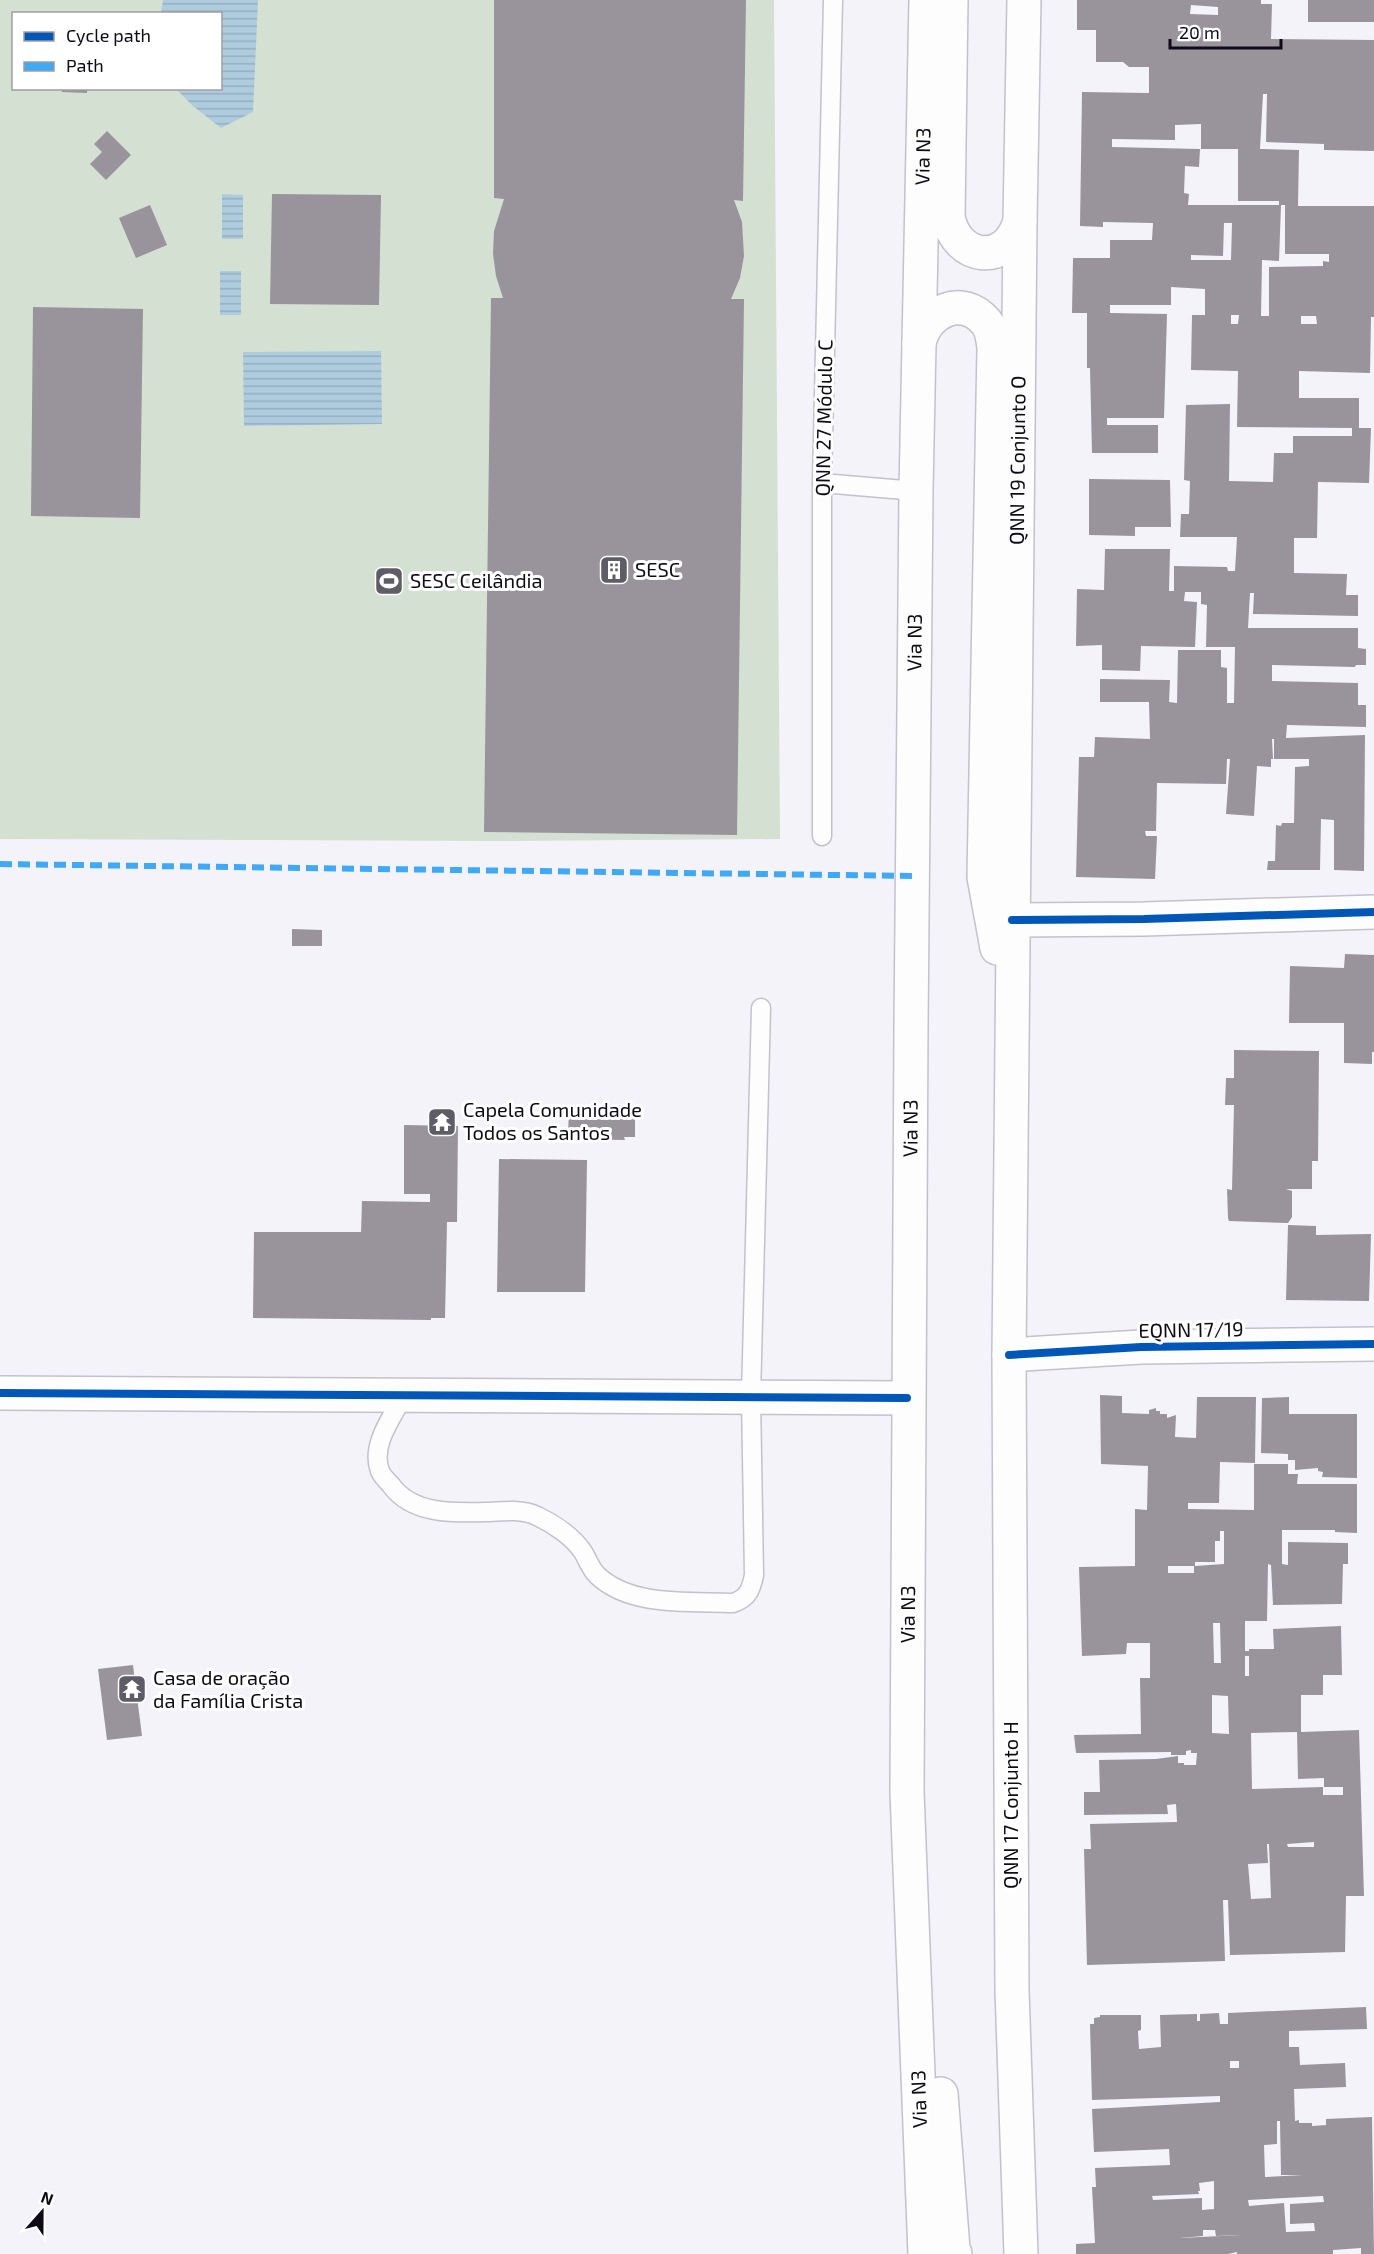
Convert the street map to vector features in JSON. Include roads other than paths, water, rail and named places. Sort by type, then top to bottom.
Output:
[{"type":"main road","name":"Via N3","points":[[926,0],[916,490],[907,1792],[926,2254]]},
{"type":"main road","points":[[951,0],[948,217],[951,229],[957,240],[967,248],[979,253],[991,252],[1001,249],[1010,242],[1017,233],[1020,222]]},
{"type":"main road","name":"QNN 19 Conjunto O","points":[[1012,920],[1024,0]]},
{"type":"main road","points":[[919,343],[922,331],[929,321],[938,312],[951,309],[963,309],[976,314],[987,322],[993,335],[984,877],[1011,1030]]},
{"type":"main road","points":[[1009,1355],[1012,920],[1144,919],[1374,912]]},
{"type":"main road","name":"EQNN 17/19","points":[[1009,1355],[1141,1347],[1374,1344]]},
{"type":"main road","name":"QNN 17 Conjunto H","points":[[1009,1355],[1012,1990],[1019,2249]]},
{"type":"main road","points":[[0,1393],[908,1398]]},
{"type":"main road","points":[[907,1792],[931,1977],[955,2254]]},
{"type":"lane","name":"QNN 27 Módulo C","points":[[822,836],[822,483],[833,0]]},
{"type":"lane","points":[[822,483],[916,490]]},
{"type":"lane","points":[[404,1395],[385,1430],[378,1450],[380,1471],[394,1490],[411,1502],[436,1512],[514,1510],[535,1515],[568,1536],[582,1550],[596,1574],[612,1587],[639,1598],[733,1603],[743,1600],[751,1591],[754,1575],[751,1397],[761,1008]]},
{"type":"water","points":[[163,0],[258,0],[253,112],[221,128],[177,90],[222,90],[222,12],[161,12]]},
{"type":"water","points":[[222,194],[243,195],[243,239],[222,239]]},
{"type":"water","points":[[220,271],[241,271],[241,315],[220,315]]},
{"type":"water","points":[[381,351],[382,424],[244,426],[243,352]]},
{"type":"place","name":"SESC","points":[[614,570]]},
{"type":"place","name":"SESC Ceilândia","points":[[389,581]]},
{"type":"place","name":"Capela Comunidade Todos os Santos","points":[[442,1122]]},
{"type":"place","name":"Casa de oração da Família Crista","points":[[132,1689]]}]
